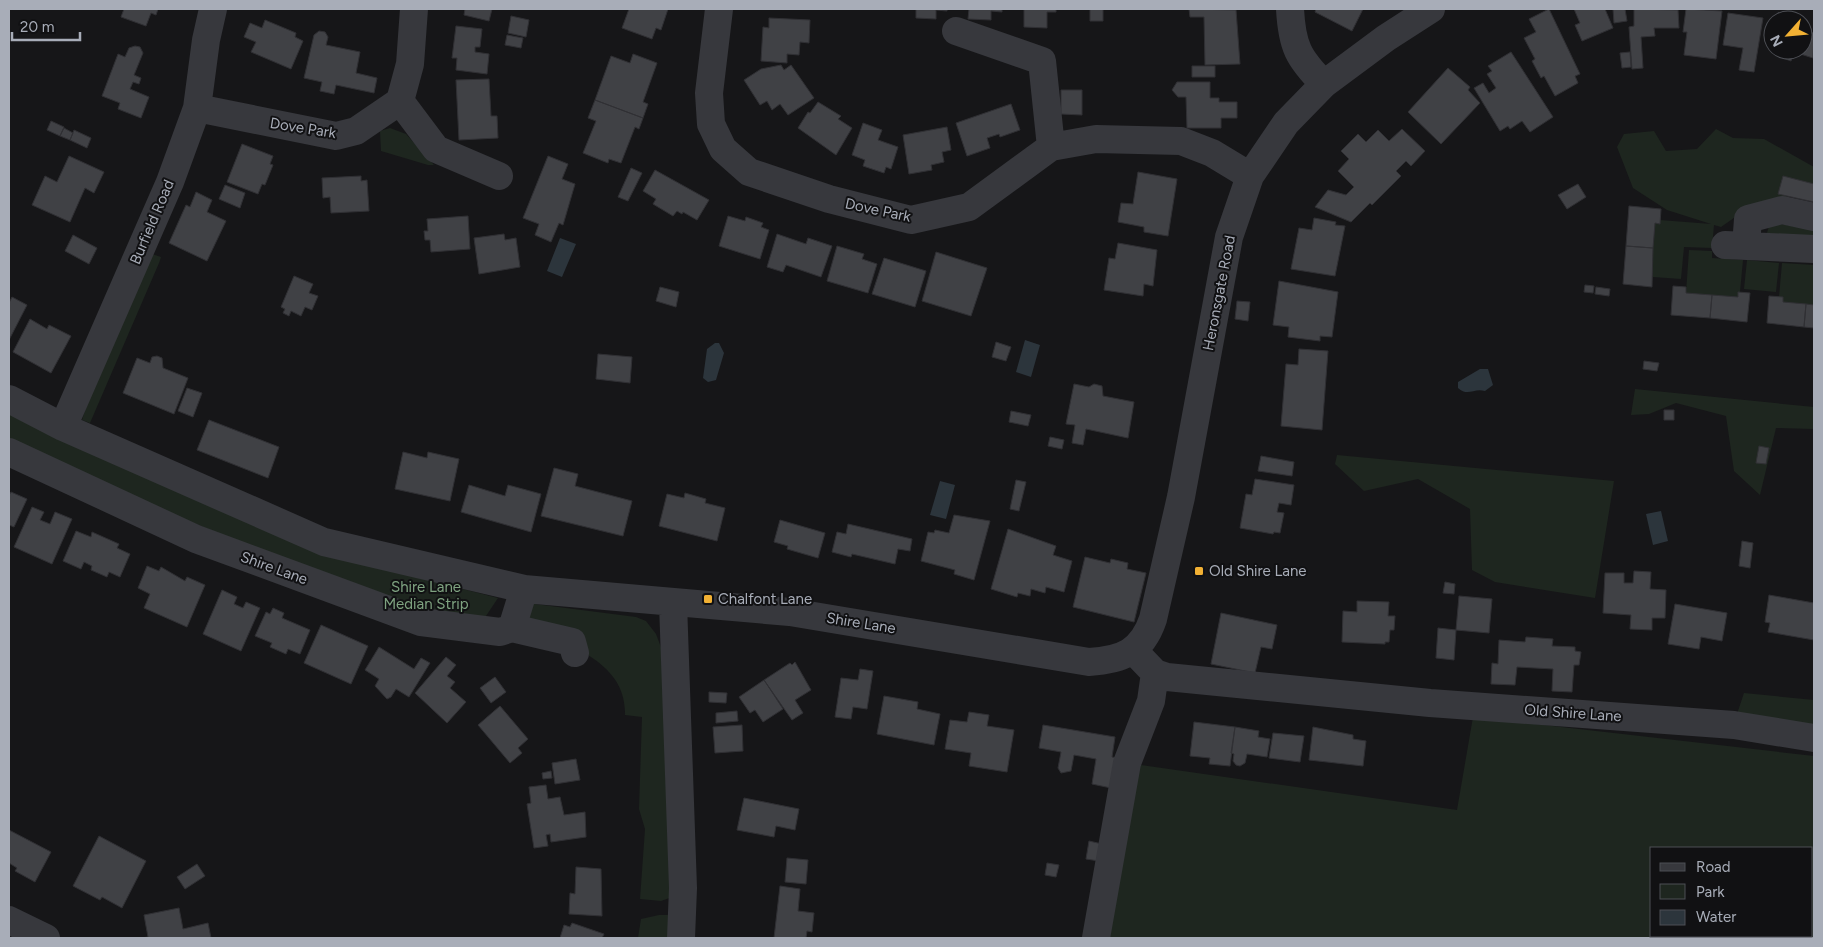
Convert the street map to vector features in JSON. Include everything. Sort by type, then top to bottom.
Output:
[{"type":"street","name":"Burfield Road","points":[[63,427],[170,182],[198,108],[206,40],[213,9]]},
{"type":"street","points":[[414,9],[410,64],[400,101],[436,149],[499,176]]},
{"type":"street","name":"Dove Park","points":[[719,9],[709,93],[711,124],[723,149],[749,172],[829,199],[911,220],[970,207],[1052,147],[1096,139],[1181,141],[1212,152],[1250,176]]},
{"type":"street","points":[[1290,9],[1292,36],[1301,58],[1324,84]]},
{"type":"street","name":"Heronsgate Road","points":[[1133,650],[1148,634],[1153,619],[1181,497],[1229,237],[1250,176],[1286,123],[1324,84],[1386,38],[1431,9]]},
{"type":"street","points":[[956,31],[1042,61],[1052,147]]},
{"type":"street","name":"Dove Park","points":[[198,108],[336,136],[356,131],[400,101]]},
{"type":"street","points":[[1814,217],[1782,210],[1748,219],[1736,246],[1814,249]]},
{"type":"street","name":"Shire Lane","points":[[9,399],[63,427],[324,542],[524,589],[790,612],[1090,662],[1113,660],[1133,650]]},
{"type":"street","name":"Shire Lane","points":[[9,452],[196,539],[421,622],[500,632],[512,628],[572,642],[575,653]]},
{"type":"street","points":[[512,628],[524,589]]},
{"type":"street","points":[[673,603],[683,888],[680,938]]},
{"type":"street","points":[[1096,938],[1127,763],[1151,701],[1155,673],[1133,650]]},
{"type":"street","name":"Old Shire Lane","points":[[1155,673],[1167,677],[1430,703],[1734,725],[1814,738]]},
{"type":"street","points":[[9,920],[46,938]]},
{"type":"green space","points":[[390,128],[406,134],[434,165],[428,165],[381,151],[380,131]]},
{"type":"green space","points":[[1716,129],[1733,138],[1764,139],[1814,167],[1814,183],[1776,202],[1741,213],[1721,227],[1714,225],[1712,248],[1684,247],[1681,279],[1653,277],[1653,273],[1651,273],[1655,223],[1660,224],[1660,220],[1711,224],[1667,210],[1633,188],[1617,147],[1624,134],[1654,131],[1666,151],[1697,149]]},
{"type":"green space","points":[[1770,222],[1814,230],[1814,238],[1767,233]]},
{"type":"green space","points":[[1689,250],[1712,251],[1712,258],[1743,260],[1738,297],[1686,293]]},
{"type":"green space","points":[[149,253],[161,257],[159,263],[90,423],[82,420],[95,380]]},
{"type":"green space","points":[[1747,260],[1779,263],[1776,292],[1744,289]]},
{"type":"green space","points":[[1782,263],[1814,265],[1814,305],[1783,302],[1783,297],[1779,297]]},
{"type":"green space","points":[[1635,389],[1814,407],[1814,429],[1776,428],[1760,495],[1734,471],[1726,416],[1676,403],[1649,414],[1631,415]]},
{"type":"green space","name":"Shire Lane Median Strip","points":[[9,410],[322,553],[498,598],[482,622],[421,611],[297,567],[9,444]]},
{"type":"green space","points":[[1337,455],[1614,481],[1595,598],[1495,582],[1472,570],[1470,509],[1418,479],[1364,491],[1335,464]]},
{"type":"green space","points":[[527,603],[636,617],[646,621],[656,634],[662,650],[672,897],[661,901],[640,899],[645,829],[639,809],[642,717],[625,715],[623,696],[616,680],[590,656],[523,624]]},
{"type":"green space","points":[[1744,693],[1814,700],[1814,729],[1736,717]]},
{"type":"green space","points":[[1473,717],[1814,756],[1814,938],[1100,938],[1134,764],[1457,810]]},
{"type":"green space","points":[[659,915],[670,915],[672,938],[638,938],[641,919]]},
{"type":"water","points":[[560,238],[576,244],[562,277],[547,271]]},
{"type":"water","points":[[1025,340],[1040,345],[1031,377],[1016,372]]},
{"type":"water","points":[[715,343],[719,343],[724,353],[716,380],[708,382],[703,378],[707,349]]},
{"type":"water","points":[[1480,369],[1488,369],[1493,385],[1485,391],[1465,392],[1458,388],[1458,382]]},
{"type":"water","points":[[940,481],[955,485],[946,519],[930,515]]},
{"type":"water","points":[[1661,511],[1668,541],[1653,545],[1646,514]]},
{"type":"building","points":[[124,9],[158,9],[156,15],[151,13],[146,26],[121,17]]},
{"type":"building","points":[[465,9],[492,9],[489,21],[464,15]]},
{"type":"building","points":[[629,9],[668,9],[661,30],[656,28],[652,39],[622,28]]},
{"type":"building","points":[[916,9],[947,9],[947,11],[936,10],[936,19],[916,18]]},
{"type":"building","points":[[969,9],[1002,9],[1002,12],[991,11],[991,20],[968,19]]},
{"type":"building","points":[[1024,9],[1056,9],[1056,12],[1047,12],[1047,28],[1024,27]]},
{"type":"building","points":[[1090,9],[1103,9],[1103,21],[1090,21]]},
{"type":"building","points":[[1189,9],[1236,10],[1240,64],[1205,65],[1204,17],[1190,17]]},
{"type":"building","points":[[1316,9],[1363,9],[1352,31],[1315,12]]},
{"type":"building","points":[[1549,9],[1580,74],[1575,76],[1578,83],[1555,96],[1544,76],[1541,78],[1532,61],[1535,59],[1524,38],[1536,32],[1529,19]]},
{"type":"building","points":[[1574,9],[1605,9],[1613,28],[1582,41],[1575,25],[1580,23]]},
{"type":"building","points":[[1613,9],[1625,9],[1627,21],[1614,23]]},
{"type":"building","points":[[1634,9],[1678,10],[1679,28],[1654,28],[1655,36],[1641,37],[1643,68],[1632,69],[1629,27],[1634,26]]},
{"type":"building","points":[[1686,9],[1722,11],[1716,59],[1684,55],[1687,32],[1683,32]]},
{"type":"building","points":[[1728,13],[1763,18],[1754,72],[1739,70],[1743,48],[1723,45]]},
{"type":"building","points":[[511,16],[529,20],[526,37],[508,33]]},
{"type":"building","points":[[769,18],[810,20],[809,43],[800,42],[799,55],[787,54],[787,63],[761,61],[763,27],[769,28]]},
{"type":"building","points":[[265,20],[296,33],[295,37],[303,41],[291,69],[251,52],[256,42],[244,37],[250,23],[262,28]]},
{"type":"building","points":[[456,26],[482,29],[480,47],[475,47],[475,52],[489,54],[487,74],[456,70],[457,58],[452,58]]},
{"type":"building","points":[[319,31],[325,32],[328,37],[326,45],[360,52],[356,73],[377,78],[374,93],[336,85],[334,94],[320,91],[322,82],[304,78],[314,35]]},
{"type":"building","points":[[507,35],[523,38],[521,48],[505,45]]},
{"type":"building","points":[[140,47],[143,53],[134,75],[141,78],[139,84],[133,82],[130,89],[149,97],[141,118],[118,109],[120,103],[102,96],[118,54],[125,57],[129,48]]},
{"type":"building","points":[[1511,52],[1553,117],[1530,132],[1522,121],[1510,129],[1508,126],[1500,131],[1474,88],[1483,83],[1489,93],[1496,88],[1487,74],[1492,71],[1488,66]]},
{"type":"building","points":[[1630,52],[1631,67],[1622,68],[1620,53]]},
{"type":"building","points":[[633,54],[657,63],[643,102],[648,104],[643,118],[595,100],[611,56],[630,63]]},
{"type":"building","points":[[781,65],[784,70],[791,65],[814,98],[788,115],[780,104],[772,110],[767,101],[760,105],[744,80],[761,69]]},
{"type":"building","points":[[1192,66],[1215,66],[1215,77],[1192,77]]},
{"type":"building","points":[[1448,68],[1470,87],[1468,90],[1480,103],[1441,144],[1408,112]]},
{"type":"building","points":[[489,79],[491,116],[497,116],[498,138],[459,140],[456,80]]},
{"type":"building","points":[[1177,82],[1210,82],[1210,98],[1219,98],[1219,102],[1237,102],[1237,118],[1221,118],[1221,128],[1187,128],[1186,97],[1178,97],[1172,90]]},
{"type":"building","points":[[1061,90],[1082,90],[1082,115],[1061,114]]},
{"type":"building","points":[[595,100],[643,118],[639,129],[635,127],[621,163],[609,159],[608,163],[583,153],[596,121],[588,118]]},
{"type":"building","points":[[818,102],[841,116],[838,119],[852,128],[836,155],[798,128],[808,112],[810,113]]},
{"type":"building","points":[[1011,104],[1020,130],[1000,137],[999,134],[987,138],[990,148],[967,156],[956,123]]},
{"type":"building","points":[[51,121],[64,127],[60,136],[47,130]]},
{"type":"building","points":[[863,123],[882,130],[878,140],[898,147],[891,169],[886,167],[884,173],[863,166],[865,160],[852,155]]},
{"type":"building","points":[[947,127],[951,150],[942,152],[944,162],[931,165],[932,170],[909,174],[903,135]]},
{"type":"building","points":[[64,128],[73,133],[70,140],[60,136]]},
{"type":"building","points":[[1402,129],[1425,151],[1411,166],[1406,161],[1396,171],[1401,176],[1372,205],[1370,203],[1351,222],[1315,207],[1328,190],[1346,195],[1354,187],[1338,171],[1349,159],[1341,151],[1358,134],[1366,142],[1378,130],[1389,141]]},
{"type":"building","points":[[74,130],[91,138],[87,148],[70,140]]},
{"type":"building","points":[[242,144],[273,156],[270,164],[273,165],[265,185],[262,184],[258,194],[227,182]]},
{"type":"building","points":[[69,156],[104,172],[94,193],[85,188],[70,222],[32,205],[45,176],[57,182]]},
{"type":"building","points":[[548,156],[568,164],[562,179],[575,184],[563,225],[559,223],[551,242],[535,235],[539,224],[523,218]]},
{"type":"building","points":[[631,168],[642,173],[628,201],[618,197]]},
{"type":"building","points":[[655,170],[709,200],[697,220],[683,212],[682,214],[677,211],[673,216],[653,204],[656,199],[643,191]]},
{"type":"building","points":[[1138,172],[1177,179],[1168,236],[1144,232],[1144,227],[1118,222],[1121,203],[1133,204]]},
{"type":"building","points":[[361,176],[361,181],[367,180],[369,211],[331,213],[330,197],[323,198],[322,178]]},
{"type":"building","points":[[1783,176],[1814,184],[1814,202],[1778,194]]},
{"type":"building","points":[[1578,184],[1586,197],[1567,209],[1558,195]]},
{"type":"building","points":[[225,185],[245,193],[240,208],[219,199]]},
{"type":"building","points":[[196,192],[212,200],[207,212],[226,221],[207,261],[169,243],[186,205],[190,207]]},
{"type":"building","points":[[1629,206],[1661,209],[1660,224],[1655,223],[1653,248],[1626,246]]},
{"type":"building","points":[[468,216],[470,249],[431,252],[430,240],[425,240],[424,231],[428,231],[427,219]]},
{"type":"building","points":[[728,216],[745,221],[746,217],[763,223],[761,227],[769,230],[760,259],[719,246]]},
{"type":"building","points":[[1314,218],[1336,222],[1335,225],[1345,226],[1335,276],[1291,269],[1299,228],[1312,230]]},
{"type":"building","points":[[504,234],[505,240],[516,238],[520,267],[479,274],[474,238]]},
{"type":"building","points":[[777,234],[806,244],[808,238],[832,246],[821,277],[786,265],[783,272],[767,267]]},
{"type":"building","points":[[73,235],[97,248],[89,264],[65,251]]},
{"type":"building","points":[[1118,243],[1157,250],[1153,286],[1144,284],[1143,296],[1104,290],[1109,258],[1115,259]]},
{"type":"building","points":[[837,246],[864,254],[862,259],[877,264],[868,293],[827,281]]},
{"type":"building","points":[[1626,246],[1653,248],[1652,287],[1623,284]]},
{"type":"building","points":[[936,252],[987,268],[971,316],[922,301]]},
{"type":"building","points":[[884,258],[926,271],[915,307],[872,294]]},
{"type":"building","points":[[294,276],[313,284],[309,293],[318,296],[312,310],[305,307],[301,316],[291,311],[289,316],[283,313],[285,309],[281,307]]},
{"type":"building","points":[[1279,281],[1338,292],[1332,337],[1320,336],[1320,341],[1288,337],[1289,327],[1273,325]]},
{"type":"building","points":[[1585,285],[1594,286],[1593,293],[1584,292]]},
{"type":"building","points":[[1673,286],[1686,287],[1686,293],[1712,295],[1710,318],[1671,315]]},
{"type":"building","points":[[660,287],[679,292],[676,307],[656,301]]},
{"type":"building","points":[[1596,287],[1610,289],[1609,296],[1595,294]]},
{"type":"building","points":[[1738,292],[1750,293],[1747,322],[1710,318],[1712,295],[1738,297]]},
{"type":"building","points":[[1769,296],[1783,297],[1783,302],[1806,304],[1804,327],[1767,323]]},
{"type":"building","points":[[12,297],[27,305],[9,340],[9,303]]},
{"type":"building","points":[[1237,301],[1250,302],[1248,321],[1235,319]]},
{"type":"building","points":[[1806,304],[1814,305],[1814,328],[1804,327]]},
{"type":"building","points":[[30,319],[47,329],[49,325],[71,336],[51,373],[13,352]]},
{"type":"building","points":[[996,342],[1011,347],[1006,361],[992,357]]},
{"type":"building","points":[[1299,349],[1328,351],[1322,430],[1281,426],[1286,364],[1298,365]]},
{"type":"building","points":[[598,354],[632,357],[630,383],[596,379]]},
{"type":"building","points":[[152,357],[162,358],[163,368],[188,378],[174,414],[123,393],[137,358],[150,363]]},
{"type":"building","points":[[1644,361],[1659,363],[1657,371],[1643,369]]},
{"type":"building","points":[[1074,384],[1089,387],[1094,384],[1102,386],[1103,396],[1134,402],[1128,438],[1086,429],[1083,445],[1072,443],[1075,425],[1066,424]]},
{"type":"building","points":[[187,388],[202,393],[193,417],[178,411]]},
{"type":"building","points":[[1664,410],[1674,410],[1674,420],[1664,420]]},
{"type":"building","points":[[1011,411],[1031,415],[1028,426],[1009,422]]},
{"type":"building","points":[[209,420],[279,447],[268,478],[197,450]]},
{"type":"building","points":[[1050,437],[1064,440],[1062,449],[1048,446]]},
{"type":"building","points":[[1759,446],[1769,448],[1766,464],[1756,463]]},
{"type":"building","points":[[403,452],[427,458],[428,452],[459,459],[450,501],[395,489]]},
{"type":"building","points":[[1261,456],[1294,462],[1292,476],[1258,471]]},
{"type":"building","points":[[554,468],[578,474],[575,486],[632,501],[623,536],[541,516]]},
{"type":"building","points":[[1255,479],[1294,485],[1291,505],[1279,503],[1277,512],[1284,513],[1280,533],[1274,532],[1273,534],[1240,528],[1246,494],[1252,495]]},
{"type":"building","points":[[1016,480],[1026,482],[1019,511],[1010,509]]},
{"type":"building","points":[[469,485],[505,496],[508,485],[541,494],[531,532],[461,512]]},
{"type":"building","points":[[11,492],[27,499],[14,527],[9,525],[9,495]]},
{"type":"building","points":[[685,493],[706,499],[705,503],[725,508],[717,541],[659,526],[667,494],[684,498]]},
{"type":"building","points":[[32,507],[44,512],[40,520],[50,524],[55,512],[72,519],[52,564],[14,547]]},
{"type":"building","points":[[954,515],[990,521],[974,580],[954,574],[955,570],[921,561],[928,532],[934,533],[935,530],[949,533]]},
{"type":"building","points":[[780,520],[825,533],[818,558],[787,549],[788,546],[774,542]]},
{"type":"building","points":[[848,524],[912,539],[910,551],[898,549],[895,564],[852,554],[851,557],[832,552],[837,532],[846,534]]},
{"type":"building","points":[[1008,529],[1056,546],[1053,555],[1072,561],[1064,592],[1046,587],[1045,593],[1031,589],[1030,596],[1018,593],[1017,597],[991,589]]},
{"type":"building","points":[[76,531],[91,537],[92,532],[119,544],[117,548],[130,554],[120,577],[109,572],[107,577],[91,570],[92,566],[84,562],[81,569],[63,561]]},
{"type":"building","points":[[1742,541],[1753,543],[1750,568],[1739,566]]},
{"type":"building","points":[[1085,557],[1110,563],[1111,559],[1128,563],[1127,569],[1146,573],[1134,622],[1073,607]]},
{"type":"building","points":[[147,566],[159,571],[161,567],[185,581],[187,577],[205,585],[187,627],[144,608],[150,594],[138,588]]},
{"type":"building","points":[[1634,571],[1651,572],[1650,589],[1666,590],[1665,618],[1652,618],[1652,630],[1630,629],[1631,615],[1603,613],[1605,573],[1624,573],[1624,583],[1633,583]]},
{"type":"building","points":[[1445,582],[1455,584],[1454,594],[1443,593]]},
{"type":"building","points":[[222,590],[237,597],[234,604],[243,608],[246,602],[260,608],[241,651],[203,634]]},
{"type":"building","points":[[1769,595],[1814,603],[1814,640],[1768,632],[1770,623],[1765,622]]},
{"type":"building","points":[[1459,596],[1492,599],[1489,633],[1456,630]]},
{"type":"building","points":[[1357,601],[1389,602],[1388,616],[1395,616],[1394,630],[1390,630],[1389,642],[1385,642],[1385,644],[1342,642],[1343,611],[1357,612]]},
{"type":"building","points":[[1675,604],[1727,613],[1722,641],[1701,637],[1699,649],[1668,644]]},
{"type":"building","points":[[273,608],[284,613],[282,618],[310,630],[300,654],[288,649],[286,654],[270,647],[272,643],[255,636],[266,612],[270,614]]},
{"type":"building","points":[[1221,613],[1277,625],[1272,649],[1261,647],[1255,673],[1211,664]]},
{"type":"building","points":[[321,625],[368,646],[351,684],[304,663]]},
{"type":"building","points":[[1438,628],[1456,630],[1454,660],[1436,658]]},
{"type":"building","points":[[1526,637],[1553,639],[1552,646],[1575,647],[1575,651],[1581,652],[1579,665],[1574,665],[1572,692],[1552,691],[1553,669],[1517,667],[1515,685],[1491,684],[1492,663],[1498,664],[1499,640],[1525,642]]},
{"type":"building","points":[[379,647],[414,669],[421,658],[430,663],[409,697],[396,689],[391,697],[387,699],[375,686],[379,679],[365,670]]},
{"type":"building","points":[[446,657],[456,665],[447,676],[455,682],[450,688],[466,702],[447,723],[415,693]]},
{"type":"building","points":[[795,662],[811,690],[795,700],[803,713],[792,720],[764,680],[790,663],[792,665]]},
{"type":"building","points":[[860,669],[873,671],[867,709],[853,707],[851,719],[835,717],[841,678],[858,680]]},
{"type":"building","points":[[495,677],[506,692],[491,703],[480,688]]},
{"type":"building","points":[[764,680],[783,709],[763,722],[755,710],[750,713],[739,697]]},
{"type":"building","points":[[709,692],[727,693],[726,703],[709,702]]},
{"type":"building","points":[[884,696],[918,702],[917,709],[940,714],[934,745],[877,734]]},
{"type":"building","points":[[500,706],[528,739],[518,748],[522,753],[510,763],[478,725]]},
{"type":"building","points":[[737,711],[738,721],[716,723],[716,713]]},
{"type":"building","points":[[969,712],[989,715],[987,726],[1014,730],[1007,772],[969,766],[971,753],[945,749],[950,720],[967,722]]},
{"type":"building","points":[[1194,722],[1235,727],[1230,766],[1209,764],[1210,758],[1190,756]]},
{"type":"building","points":[[742,725],[743,751],[715,753],[713,727]]},
{"type":"building","points":[[1043,725],[1115,737],[1112,757],[1117,758],[1111,788],[1092,784],[1096,759],[1074,755],[1071,771],[1061,773],[1058,768],[1061,752],[1039,748]]},
{"type":"building","points":[[1235,727],[1259,731],[1258,737],[1270,739],[1267,757],[1247,754],[1245,763],[1240,766],[1236,765],[1233,761],[1234,754],[1231,753]]},
{"type":"building","points":[[1313,727],[1353,735],[1353,739],[1366,741],[1363,766],[1309,760]]},
{"type":"building","points":[[1273,733],[1304,736],[1300,762],[1269,758]]},
{"type":"building","points":[[576,759],[580,780],[555,784],[552,763]]},
{"type":"building","points":[[551,771],[552,778],[543,779],[542,773]]},
{"type":"building","points":[[546,785],[548,799],[560,797],[564,815],[585,812],[586,837],[551,842],[550,834],[546,835],[548,846],[534,848],[527,804],[531,803],[529,787]]},
{"type":"building","points":[[744,798],[799,809],[795,830],[776,826],[774,837],[737,830]]},
{"type":"building","points":[[9,830],[51,852],[35,882],[15,871],[17,868],[9,863]]},
{"type":"building","points":[[99,836],[146,861],[122,908],[102,897],[100,900],[73,886]]},
{"type":"building","points":[[1089,841],[1102,844],[1099,861],[1086,859]]},
{"type":"building","points":[[787,858],[808,860],[806,884],[785,882]]},
{"type":"building","points":[[1047,863],[1059,865],[1056,877],[1045,875]]},
{"type":"building","points":[[197,864],[205,876],[185,889],[177,877]]},
{"type":"building","points":[[576,867],[601,869],[602,916],[569,914],[570,893],[575,894]]},
{"type":"building","points":[[780,886],[800,889],[798,911],[814,913],[812,932],[807,931],[806,938],[774,938]]},
{"type":"building","points":[[179,908],[183,929],[208,923],[211,938],[141,938],[148,937],[144,915]]},
{"type":"building","points":[[572,923],[604,934],[602,938],[560,938],[564,925],[570,927]]},
{"type":"place","name":"Old Shire Lane","points":[[1199,571]]},
{"type":"place","name":"Chalfont Lane","points":[[708,599]]}]
